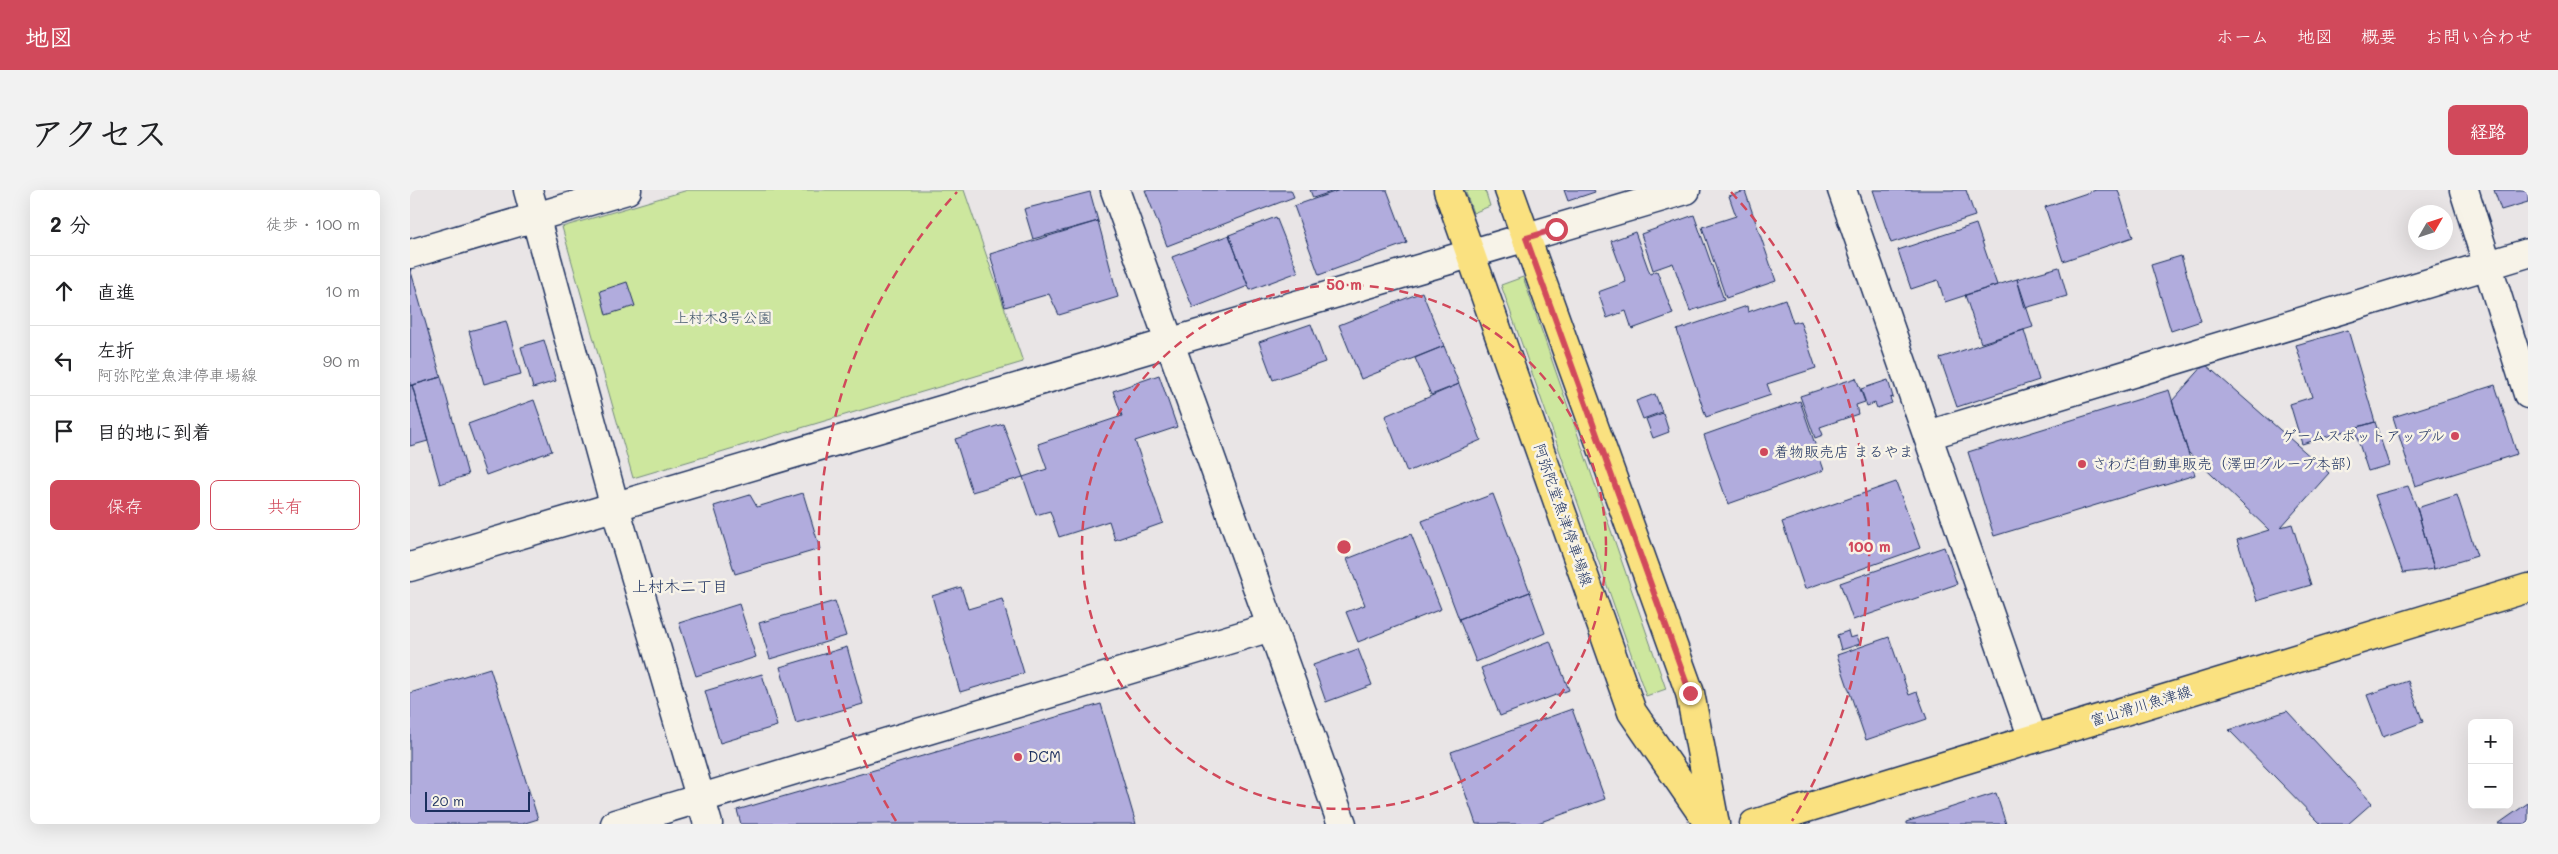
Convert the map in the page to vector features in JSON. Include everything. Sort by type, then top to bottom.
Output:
[{"type":"main road","name":"阿弥陀堂魚津停車場線","points":[[1448,190],[1632,712],[1709,824]]},
{"type":"main road","points":[[1509,190],[1690,693],[1715,824]]},
{"type":"main road","name":"富山滑川魚津線","points":[[1754,824],[2528,588]]},
{"type":"street","points":[[528,190],[615,507],[708,824]]},
{"type":"street","points":[[410,254],[628,190]]},
{"type":"street","points":[[1115,190],[1342,824]]},
{"type":"street","points":[[410,567],[1686,190]]},
{"type":"street","points":[[1842,190],[2034,739]]},
{"type":"street","points":[[2464,190],[2528,394]]},
{"type":"street","points":[[1928,435],[2528,253]]},
{"type":"street","points":[[615,824],[1271,627]]},
{"type":"green space","name":"上村木3号公園","points":[[688,190],[964,190],[1023,362],[633,478],[562,227]]},
{"type":"green space","points":[[1465,190],[1485,190],[1490,206],[1473,213]]},
{"type":"green space","points":[[1523,277],[1666,689],[1646,696],[1501,285]]},
{"type":"building","points":[[1145,190],[1291,190],[1294,197],[1167,246]]},
{"type":"building","points":[[1310,190],[1337,190],[1313,198]]},
{"type":"building","points":[[1340,190],[1387,190],[1407,243],[1319,275],[1294,206]]},
{"type":"building","points":[[1564,190],[1594,190],[1595,192],[1568,201]]},
{"type":"building","points":[[1873,190],[1966,190],[1975,216],[1891,243]]},
{"type":"building","points":[[2096,190],[2118,190],[2133,237],[2063,261],[2045,207]]},
{"type":"building","points":[[2494,190],[2528,190],[2528,202],[2501,210]]},
{"type":"building","points":[[1745,191],[1776,281],[1726,298],[1702,227],[1736,216],[1729,196]]},
{"type":"building","points":[[1090,192],[1098,221],[1033,239],[1024,209]]},
{"type":"building","points":[[1694,215],[1724,300],[1690,311],[1673,263],[1653,270],[1641,234]]},
{"type":"building","points":[[1276,217],[1298,272],[1250,290],[1229,235]]},
{"type":"building","points":[[1098,221],[1118,297],[1059,315],[1049,294],[1005,307],[990,254]]},
{"type":"building","points":[[1976,224],[1997,285],[1945,302],[1938,280],[1911,289],[1898,250]]},
{"type":"building","points":[[1635,232],[1650,274],[1657,271],[1673,314],[1632,329],[1626,311],[1607,318],[1598,292],[1626,282],[1611,241]]},
{"type":"building","points":[[1229,235],[1248,286],[1193,308],[1172,257]]},
{"type":"building","points":[[2181,256],[2201,321],[2171,331],[2151,265]]},
{"type":"building","points":[[2059,267],[2067,296],[2025,308],[2017,279]]},
{"type":"building","points":[[410,268],[441,377],[410,386]]},
{"type":"building","points":[[2017,279],[2033,327],[1981,343],[1965,295]]},
{"type":"building","points":[[627,282],[635,306],[606,315],[600,291]]},
{"type":"building","points":[[1422,292],[1444,346],[1361,379],[1339,325]]},
{"type":"building","points":[[1785,299],[1793,323],[1800,321],[1816,368],[1767,384],[1771,395],[1706,417],[1677,330],[1747,306],[1748,312]]},
{"type":"building","points":[[506,321],[521,374],[484,384],[469,331]]},
{"type":"building","points":[[1311,324],[1325,362],[1273,380],[1259,342]]},
{"type":"building","points":[[2024,330],[2039,380],[1957,407],[1940,358]]},
{"type":"building","points":[[2348,330],[2375,422],[2302,444],[2290,404],[2312,397],[2296,345]]},
{"type":"building","points":[[544,340],[556,381],[533,388],[521,347]]},
{"type":"building","points":[[1444,346],[1459,384],[1431,395],[1415,358]]},
{"type":"building","points":[[2205,364],[2329,473],[2281,527],[2292,524],[2311,585],[2257,601],[2237,540],[2269,530],[2188,452],[2172,401]]},
{"type":"building","points":[[1159,375],[1177,427],[1135,441],[1163,523],[1115,540],[1109,521],[1059,537],[1050,511],[1036,515],[1023,477],[1047,469],[1038,444],[1122,416],[1113,391]]},
{"type":"building","points":[[441,377],[468,475],[440,484],[412,385]]},
{"type":"building","points":[[1856,378],[1865,402],[1856,405],[1858,414],[1820,427],[1823,435],[1815,438],[1800,396]]},
{"type":"building","points":[[1888,380],[1893,397],[1890,398],[1892,403],[1877,408],[1875,403],[1867,406],[1861,389]]},
{"type":"building","points":[[1459,384],[1481,440],[1407,472],[1385,416]]},
{"type":"building","points":[[410,385],[412,385],[428,441],[410,446]]},
{"type":"building","name":"ゲームスポットアップル","points":[[2495,385],[2517,454],[2415,486],[2393,417]]},
{"type":"building","name":"さわだ自動車販売（澤田グループ本部）","points":[[2169,390],[2195,475],[1994,536],[1968,452]]},
{"type":"building","points":[[1655,394],[1662,412],[1643,419],[1636,401]]},
{"type":"building","points":[[534,400],[552,451],[486,475],[468,424]]},
{"type":"building","name":"着物販売店 まるやま","points":[[1800,401],[1824,470],[1728,504],[1704,435]]},
{"type":"building","points":[[1663,413],[1669,432],[1653,438],[1646,419]]},
{"type":"building","points":[[2375,422],[2389,465],[2368,471],[2354,428]]},
{"type":"building","points":[[1003,424],[1023,477],[972,492],[955,439]]},
{"type":"building","points":[[1896,482],[1920,548],[1805,589],[1782,522]]},
{"type":"building","points":[[2408,486],[2417,508],[2434,569],[2403,573],[2375,495]]},
{"type":"building","points":[[803,493],[820,549],[735,574],[714,506],[750,495],[757,507]]},
{"type":"building","points":[[1493,494],[1530,592],[1459,619],[1422,521]]},
{"type":"building","points":[[2457,495],[2477,556],[2434,569],[2417,508]]},
{"type":"building","points":[[1411,534],[1441,609],[1358,642],[1346,612],[1365,605],[1347,559]]},
{"type":"building","points":[[1944,547],[1957,584],[1853,620],[1840,583]]},
{"type":"building","points":[[961,587],[968,609],[1002,599],[1024,673],[960,692],[932,596]]},
{"type":"building","points":[[1530,592],[1545,633],[1476,662],[1459,619]]},
{"type":"building","points":[[835,601],[846,636],[770,659],[759,623]]},
{"type":"building","points":[[739,604],[756,657],[696,676],[679,623]]},
{"type":"building","points":[[1848,631],[1850,638],[1857,636],[1860,644],[1841,650],[1837,635]]},
{"type":"building","points":[[1889,637],[1909,695],[1917,692],[1927,719],[1866,740],[1837,655]]},
{"type":"building","points":[[1550,641],[1569,690],[1500,716],[1481,668]]},
{"type":"building","points":[[847,647],[863,704],[796,723],[780,667]]},
{"type":"building","points":[[1358,649],[1372,685],[1326,702],[1313,665]]},
{"type":"building","points":[[490,668],[538,819],[522,824],[410,824],[410,693]]},
{"type":"building","points":[[762,674],[777,726],[720,743],[705,691]]},
{"type":"building","points":[[2408,681],[2423,722],[2383,737],[2367,695]]},
{"type":"building","name":"DCM","points":[[1101,704],[1136,824],[741,824],[737,810]]},
{"type":"building","points":[[1572,709],[1605,799],[1535,824],[1476,824],[1451,752]]},
{"type":"building","points":[[2287,711],[2372,803],[2348,824],[2321,824],[2229,730]]},
{"type":"building","points":[[1996,793],[2006,824],[1906,824],[1906,822]]},
{"type":"building","points":[[2528,803],[2528,824],[2498,824]]},
{"type":"place","name":"ゲームスポットアップル","points":[[2455,436]]},
{"type":"place","name":"着物販売店 まるやま","points":[[1764,452]]},
{"type":"place","name":"さわだ自動車販売（澤田グループ本部）","points":[[2082,464]]},
{"type":"place","name":"DCM","points":[[1018,757]]},
{"type":"district","name":"上村木二丁目","points":[[680,586]]},
{"type":"route","points":[[1556,229],[1526,238],[1690,693]]}]
